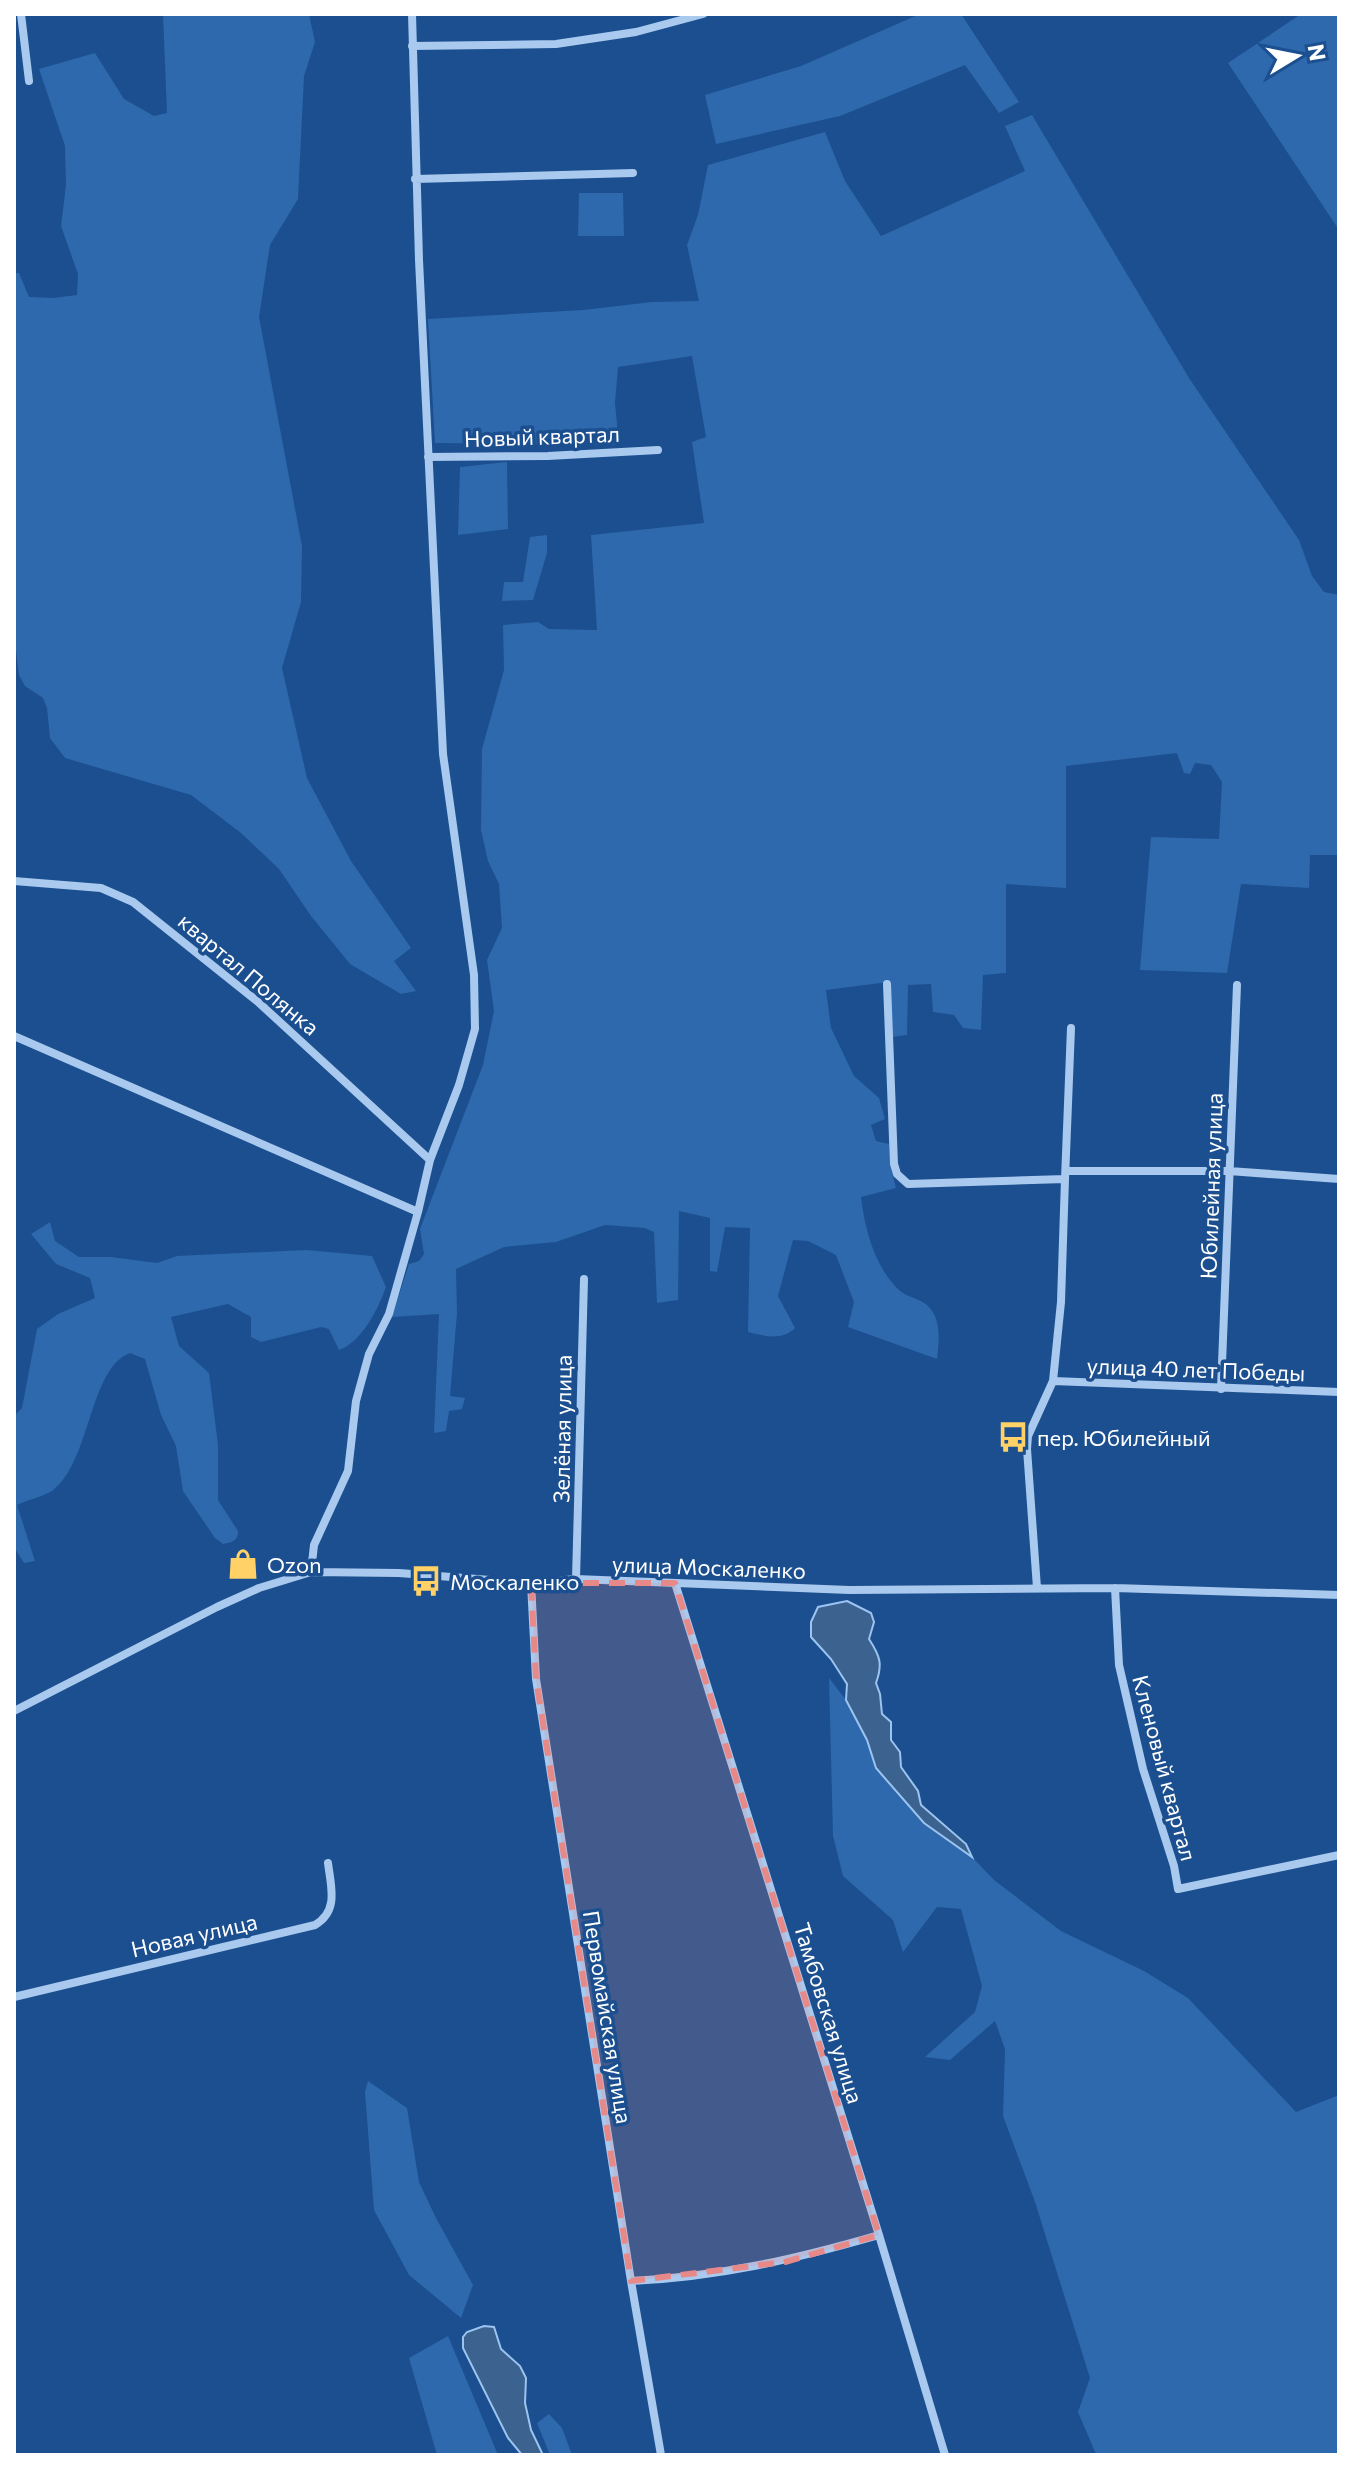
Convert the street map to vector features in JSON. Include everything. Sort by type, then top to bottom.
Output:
[{"type":"street","points":[[21,14],[29,81]]},
{"type":"street","points":[[311,1572],[314,1545],[348,1471],[356,1401],[369,1354],[389,1314],[430,1160],[445,1125],[475,1029],[476,1000],[443,754],[415,179],[412,14]]},
{"type":"street","points":[[412,46],[556,44],[636,32],[703,14]]},
{"type":"street","points":[[415,179],[633,173]]},
{"type":"street","name":"Новый квартал","points":[[428,457],[548,456],[658,450]]},
{"type":"street","name":"квартал Полянка","points":[[14,881],[101,888],[133,902],[257,1001],[430,1160]]},
{"type":"street","points":[[887,984],[894,1164],[902,1180],[915,1184],[1065,1175],[1229,1171],[1339,1179]]},
{"type":"street","name":"Юбилейная улица","points":[[1221,1389],[1237,985]]},
{"type":"street","points":[[1037,1588],[1027,1449],[1028,1436],[1053,1381],[1061,1302],[1071,1028]]},
{"type":"street","points":[[14,1036],[418,1212]]},
{"type":"street","name":"Зелёная улица","points":[[576,1579],[584,1279]]},
{"type":"street","name":"улица 40 лет Победы","points":[[1053,1381],[1339,1392]]},
{"type":"street","name":"улица Москаленко","points":[[14,1711],[217,1607],[259,1588],[311,1572],[399,1573],[531,1583],[576,1579],[849,1590],[1115,1588],[1339,1595]]},
{"type":"street","name":"Первомайская улица","points":[[531,1583],[536,1679],[661,2455]]},
{"type":"street","name":"Тамбовская улица","points":[[675,1583],[945,2455]]},
{"type":"street","name":"Кленовый квартал","points":[[1115,1588],[1119,1665],[1143,1769],[1174,1866],[1178,1889],[1339,1855]]},
{"type":"street","name":"Новая улица","points":[[14,1997],[315,1925],[330,1912],[332,1900],[328,1863]]},
{"type":"street","points":[[631,2281],[678,2279],[785,2262],[879,2235]]},
{"type":"highlighted area","points":[[531,1583],[675,1583],[879,2235],[785,2262],[631,2281],[536,1679]]},
{"type":"shaded area","points":[[163,14],[309,14],[315,42],[304,76],[298,199],[270,245],[259,317],[302,546],[301,602],[282,668],[307,778],[351,861],[411,948],[394,961],[416,991],[401,994],[350,964],[311,916],[279,869],[241,833],[191,795],[65,758],[50,738],[43,698],[25,686],[19,675],[15,642],[14,273],[19,273],[29,297],[53,298],[77,295],[78,274],[61,226],[66,185],[65,146],[39,69],[95,53],[124,99],[154,116],[167,113]]},
{"type":"shaded area","points":[[920,14],[961,14],[1019,102],[999,113],[965,65],[840,116],[716,144],[705,95],[801,66]]},
{"type":"shaded area","points":[[1301,14],[1339,14],[1339,230],[1228,63]]},
{"type":"shaded area","points":[[1032,115],[1189,378],[1299,540],[1312,576],[1324,592],[1339,595],[1339,855],[1310,855],[1309,888],[1241,884],[1227,973],[1140,970],[1151,837],[1219,839],[1222,782],[1211,765],[1195,763],[1190,774],[1184,773],[1177,753],[1066,766],[1066,888],[1006,884],[1006,973],[983,975],[981,1030],[963,1028],[954,1015],[933,1012],[931,984],[908,985],[907,1035],[892,1037],[888,982],[826,990],[831,1028],[854,1076],[879,1098],[885,1119],[871,1125],[876,1141],[889,1144],[896,1188],[861,1197],[868,1234],[890,1280],[902,1292],[932,1310],[938,1330],[937,1359],[848,1327],[854,1302],[836,1255],[808,1241],[793,1240],[778,1296],[795,1328],[779,1336],[748,1332],[750,1228],[725,1227],[717,1272],[710,1271],[710,1218],[679,1211],[678,1300],[657,1303],[654,1232],[645,1228],[605,1225],[556,1242],[504,1247],[456,1269],[457,1313],[450,1396],[465,1398],[462,1409],[449,1411],[446,1431],[434,1433],[439,1314],[392,1317],[409,1264],[419,1261],[424,1254],[420,1229],[483,1065],[494,1011],[487,960],[502,928],[499,884],[488,861],[481,830],[482,749],[504,670],[503,625],[538,622],[549,629],[597,630],[591,535],[704,523],[692,442],[706,437],[692,356],[618,367],[615,403],[619,445],[435,443],[428,319],[699,301],[687,245],[698,215],[708,165],[825,132],[845,181],[881,236],[1025,171],[1005,126]]},
{"type":"shaded area","points":[[579,193],[623,193],[624,236],[578,236]]},
{"type":"shaded area","points":[[507,462],[508,529],[458,535],[460,467]]},
{"type":"shaded area","points":[[547,535],[547,553],[533,600],[502,601],[504,582],[523,582],[530,537]]},
{"type":"shaded area","points":[[50,1222],[55,1241],[79,1257],[111,1257],[157,1263],[177,1256],[307,1250],[372,1256],[386,1287],[362,1332],[339,1350],[329,1329],[321,1327],[261,1342],[251,1337],[251,1317],[228,1304],[171,1317],[179,1346],[209,1373],[218,1445],[218,1500],[238,1531],[234,1540],[223,1544],[215,1538],[183,1491],[176,1446],[161,1415],[145,1359],[130,1353],[116,1362],[106,1377],[75,1459],[65,1477],[52,1491],[17,1505],[35,1561],[24,1563],[14,1547],[14,1416],[22,1408],[37,1329],[58,1314],[95,1298],[90,1278],[56,1264],[31,1234]]},
{"type":"shaded area","points":[[847,1601],[871,1613],[874,1622],[869,1639],[879,1660],[876,1683],[882,1714],[891,1722],[891,1740],[900,1752],[901,1767],[918,1791],[921,1805],[966,1844],[972,1857],[924,1823],[876,1768],[867,1740],[846,1700],[847,1684],[831,1659],[811,1637],[811,1622],[818,1607]]},
{"type":"shaded area","points":[[829,1678],[846,1700],[867,1740],[876,1768],[924,1823],[972,1857],[994,1880],[1061,1931],[1144,1971],[1188,1998],[1296,2112],[1339,2095],[1339,2455],[1098,2455],[1095,2452],[1078,2412],[1090,2378],[1035,2202],[1003,2116],[1005,2049],[995,2021],[950,2060],[925,2057],[975,2012],[982,1986],[961,1909],[937,1907],[903,1952],[893,1920],[843,1876],[833,1836]]},
{"type":"shaded area","points":[[368,2081],[407,2108],[419,2182],[473,2285],[461,2318],[409,2275],[374,2210],[365,2092]]},
{"type":"shaded area","points":[[484,2326],[494,2327],[501,2349],[520,2366],[526,2378],[525,2403],[531,2430],[543,2455],[522,2455],[508,2438],[463,2348],[463,2337],[467,2332]]},
{"type":"shaded area","points":[[448,2336],[498,2455],[437,2455],[409,2358]]},
{"type":"shaded area","points":[[549,2414],[562,2428],[572,2455],[550,2455],[537,2423]]},
{"type":"place","name":"пер. Юбилейный","points":[[1013,1437]]},
{"type":"place","name":"Ozon","points":[[243,1564]]},
{"type":"place","name":"Москаленко","points":[[426,1581]]}]
